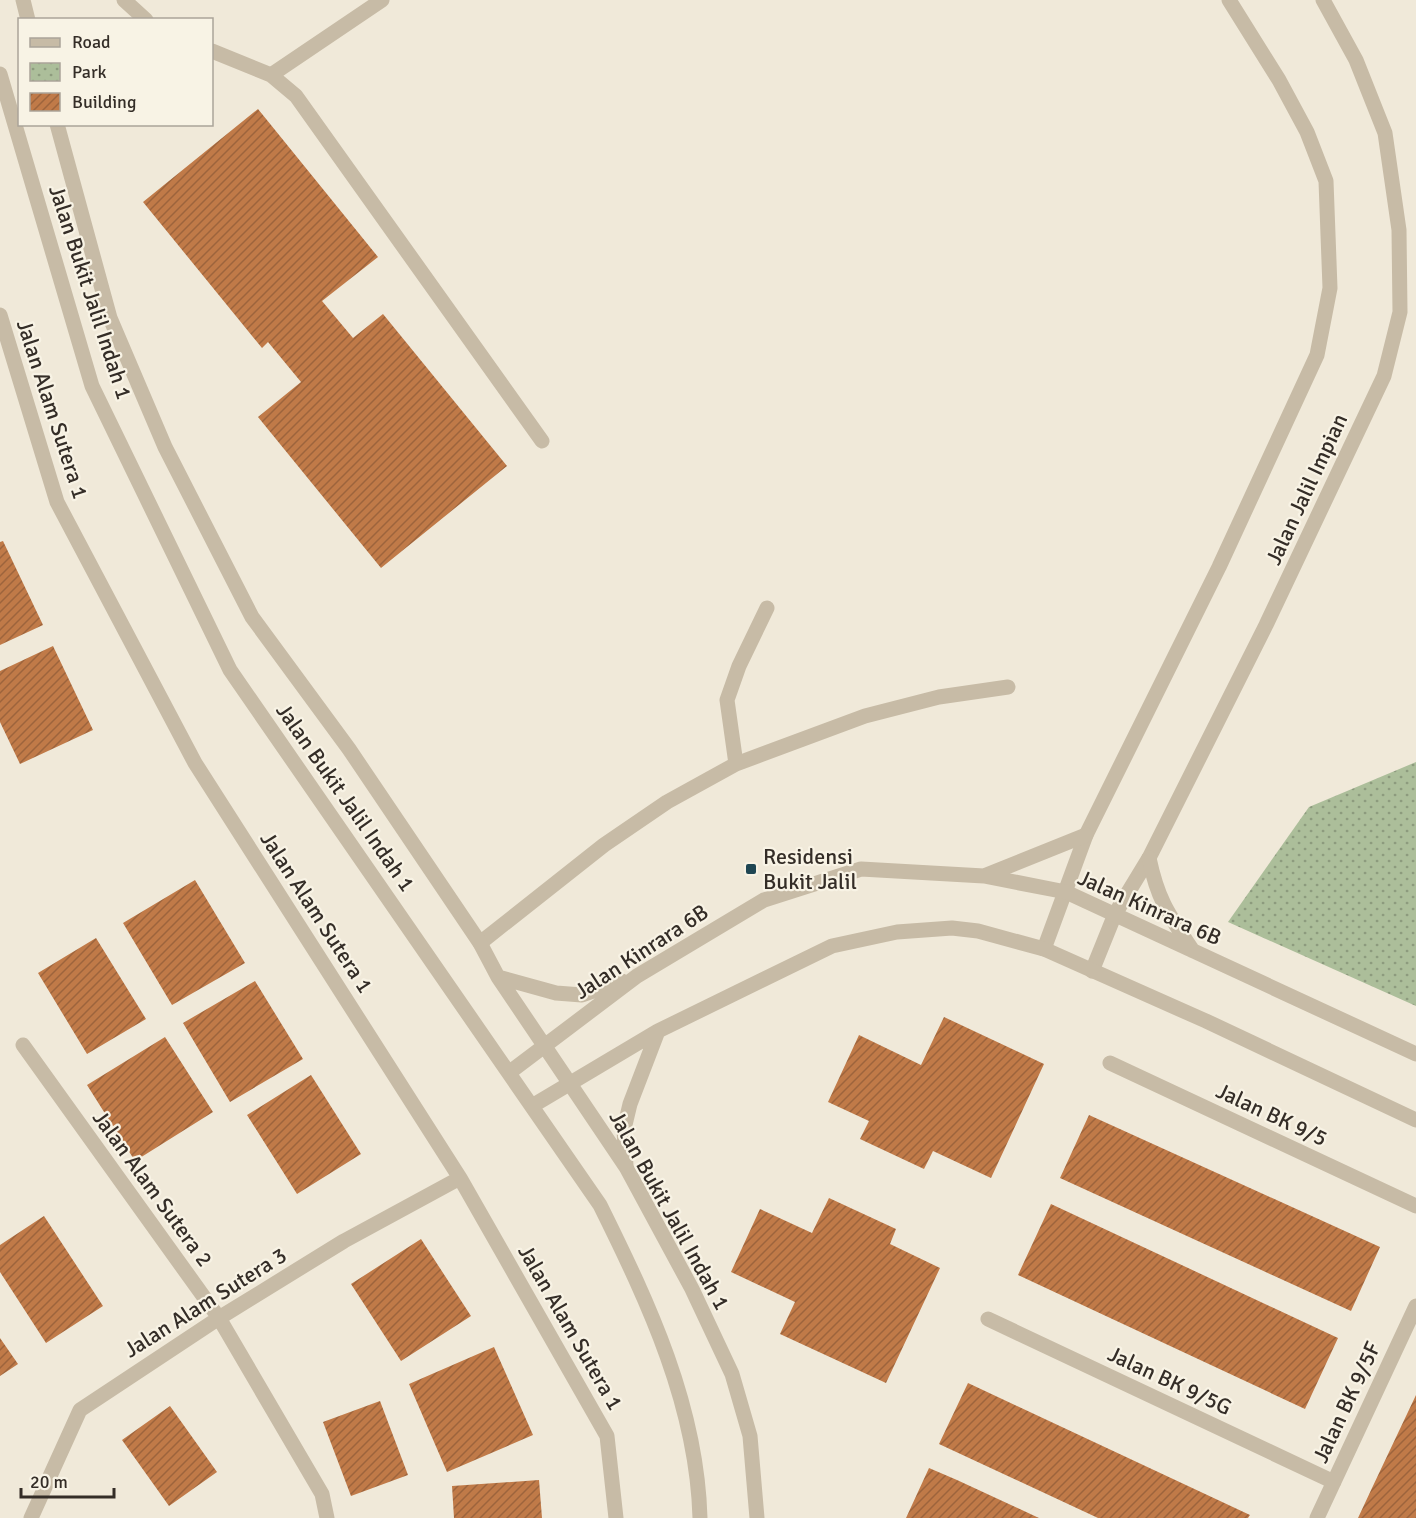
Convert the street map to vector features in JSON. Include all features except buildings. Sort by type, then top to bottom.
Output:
[{"type":"street","points":[[23,0],[28,18]]},
{"type":"street","points":[[124,0],[144,18]]},
{"type":"street","points":[[271,75],[382,0]]},
{"type":"street","name":"Jalan Jalil Impian","points":[[1044,949],[1086,835],[1219,567],[1317,355],[1330,288],[1326,181],[1307,132],[1279,80],[1229,0]]},
{"type":"street","name":"Jalan Jalil Impian","points":[[1092,971],[1115,914],[1149,858],[1266,625],[1384,376],[1400,312],[1399,230],[1385,134],[1356,60],[1323,0]]},
{"type":"street","points":[[213,51],[271,75],[296,96],[542,441]]},
{"type":"street","name":"Jalan Bukit Jalil Indah 1","points":[[0,74],[92,386],[230,670],[600,1205],[648,1302],[670,1361],[690,1442],[700,1518]]},
{"type":"street","name":"Jalan Bukit Jalil Indah 1","points":[[58,126],[110,318],[165,447],[252,617],[349,749],[480,943],[498,976],[626,1167],[692,1289],[732,1374],[750,1436],[757,1518]]},
{"type":"street","name":"Jalan Alam Sutera 1","points":[[0,315],[57,502],[195,763],[460,1178],[607,1436],[616,1518]]},
{"type":"street","points":[[736,764],[727,700],[739,666],[767,608]]},
{"type":"street","points":[[480,943],[604,845],[667,802],[736,764],[865,716],[939,697],[1008,687]]},
{"type":"street","points":[[984,876],[1086,835]]},
{"type":"street","points":[[1149,858],[1156,892],[1193,951]]},
{"type":"street","name":"Jalan Kinrara 6B","points":[[510,1072],[545,1043],[637,976],[764,900],[861,869],[984,876],[1066,892],[1416,1054]]},
{"type":"street","points":[[532,1107],[658,1031],[832,946],[867,936],[952,928],[978,931],[1044,949],[1206,1021],[1416,1120]]},
{"type":"street","points":[[498,976],[556,993],[582,995],[637,976]]},
{"type":"street","points":[[626,1167],[626,1121],[658,1031]]},
{"type":"street","name":"Jalan Alam Sutera 2","points":[[23,1045],[219,1318],[322,1494],[327,1518]]},
{"type":"street","name":"Jalan BK 9/5","points":[[1110,1063],[1416,1206]]},
{"type":"street","name":"Jalan Alam Sutera 3","points":[[31,1518],[80,1410],[219,1318],[344,1241],[460,1178]]},
{"type":"street","name":"Jalan BK 9/5F","points":[[1317,1518],[1416,1306]]},
{"type":"street","name":"Jalan BK 9/5G","points":[[988,1319],[1334,1482]]},
{"type":"green space","points":[[1416,762],[1416,1006],[1228,922],[1309,807]]},
{"type":"place","name":"Residensi Bukit Jalil","points":[[751,869]]}]
